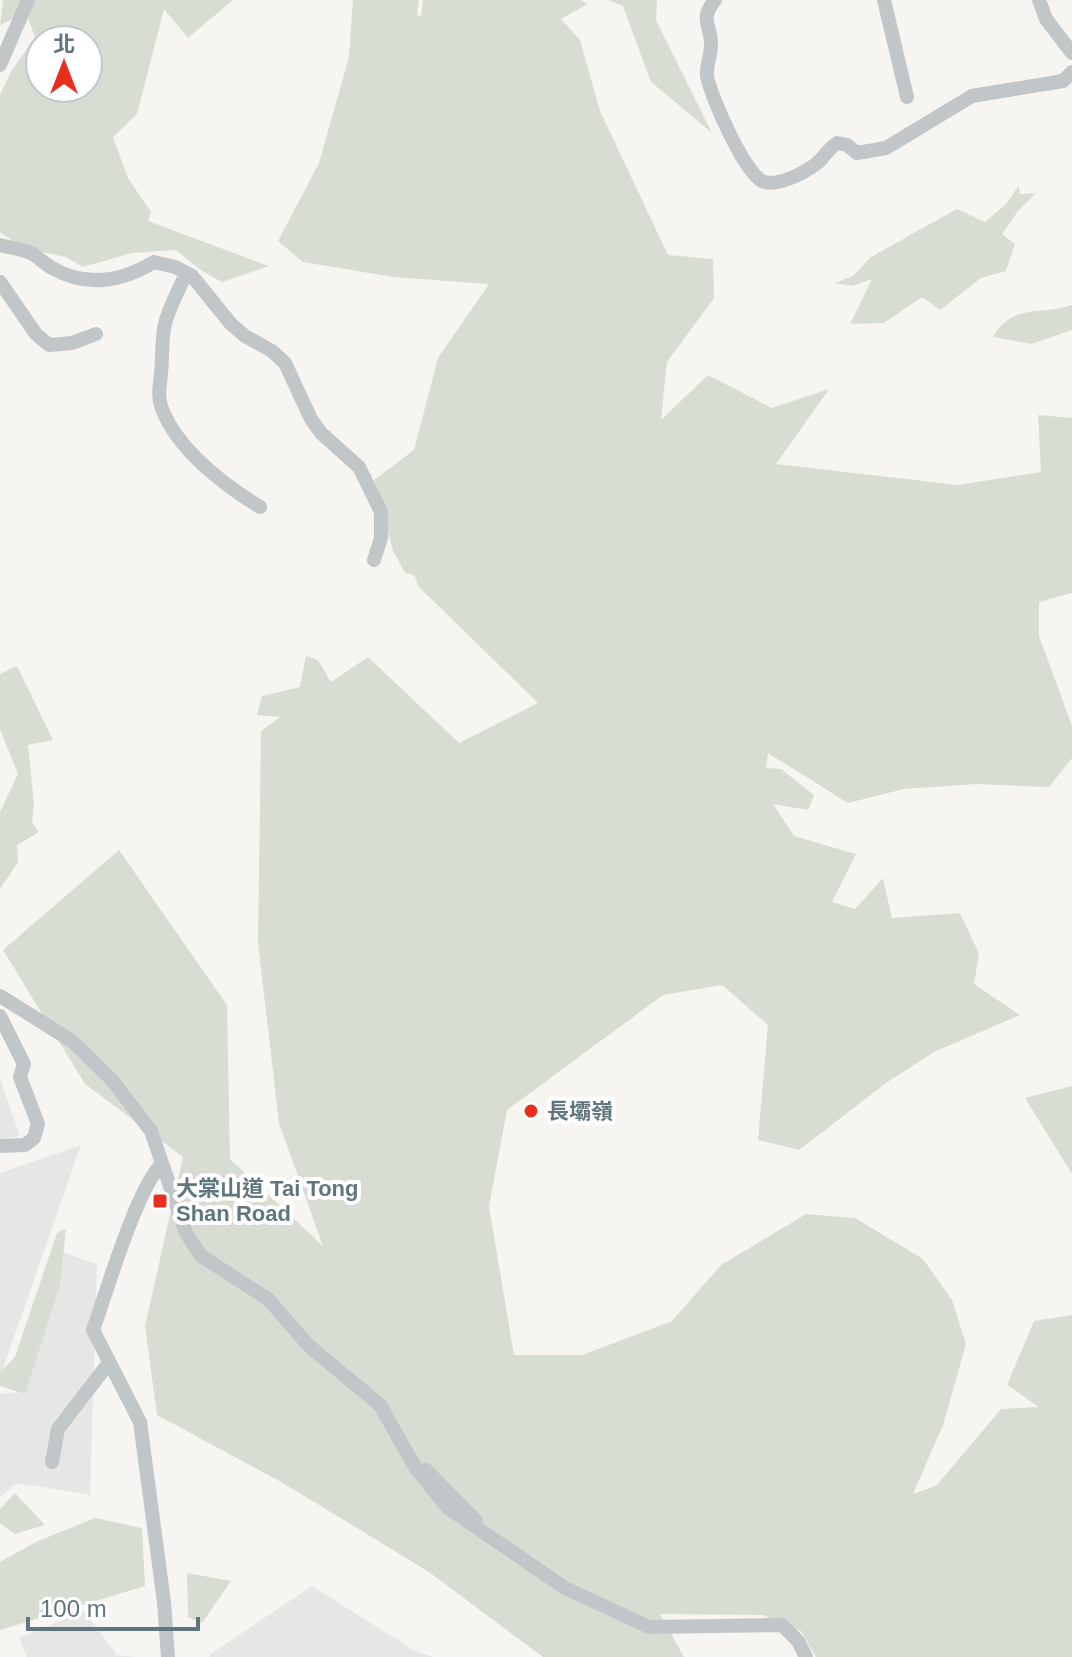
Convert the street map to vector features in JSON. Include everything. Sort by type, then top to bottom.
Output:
[{"type":"street","points":[[0,65],[28,0]]},
{"type":"street","points":[[715,0],[709,7],[705,23],[712,43],[707,76],[730,136],[756,177],[764,182],[778,182],[818,163],[826,151],[837,143],[847,145],[857,153],[886,148],[972,96],[1063,81],[1072,72]]},
{"type":"street","points":[[884,0],[907,97]]},
{"type":"street","points":[[1039,0],[1046,19],[1072,53]]},
{"type":"street","points":[[0,245],[29,252],[53,268],[81,280],[110,281],[154,262],[192,276],[231,324],[285,363],[311,419],[321,433],[359,467],[381,512],[381,538],[374,560]]},
{"type":"street","points":[[186,273],[164,325],[158,390],[161,407],[170,426],[207,470],[260,507]]},
{"type":"street","points":[[0,282],[36,334],[49,345],[72,343],[96,334]]},
{"type":"street","points":[[0,996],[72,1041],[112,1080],[151,1131],[186,1233],[201,1256],[268,1299],[309,1346],[380,1405],[403,1447],[493,1538],[565,1588],[649,1627],[782,1625],[798,1641],[806,1657]]},
{"type":"street","points":[[0,1016],[24,1064],[20,1077],[38,1124],[34,1138],[25,1145],[0,1146]]},
{"type":"street","points":[[162,1164],[130,1228],[93,1330],[140,1422],[164,1602],[168,1657]]},
{"type":"street","points":[[146,1191],[155,1194],[172,1191]]},
{"type":"street","points":[[52,1462],[58,1429],[108,1364]]},
{"type":"shaded area","points":[[3,0],[233,0],[188,38],[164,9],[137,114],[113,137],[128,178],[151,212],[148,221],[269,266],[222,282],[176,250],[132,253],[83,267],[66,257],[23,248],[0,232],[0,95],[24,53],[24,104],[104,104],[104,24],[30,24],[26,13],[0,25]]},
{"type":"shaded area","points":[[353,0],[419,0],[417,15],[421,16],[423,0],[581,0],[587,4],[561,19],[580,40],[600,111],[668,255],[713,259],[714,298],[667,362],[661,420],[708,375],[772,408],[829,389],[776,464],[958,485],[1041,472],[1038,415],[1072,418],[1072,593],[1039,602],[1039,636],[1072,726],[1072,758],[1049,787],[976,784],[904,789],[848,803],[768,753],[766,768],[781,769],[814,795],[808,810],[773,804],[794,836],[856,854],[832,902],[855,909],[883,878],[892,918],[960,913],[979,954],[974,984],[1020,1015],[934,1052],[886,1083],[799,1150],[758,1140],[768,1025],[722,985],[663,995],[507,1110],[489,1206],[514,1355],[582,1355],[672,1321],[721,1265],[806,1214],[855,1218],[923,1259],[952,1300],[966,1344],[943,1425],[913,1494],[936,1486],[1001,1409],[1039,1407],[1007,1385],[1034,1321],[1072,1315],[1072,1657],[816,1657],[801,1631],[763,1615],[660,1614],[684,1657],[543,1657],[429,1572],[283,1483],[157,1415],[145,1326],[183,1157],[85,1084],[3,950],[119,850],[227,1005],[230,1159],[323,1246],[279,1123],[258,943],[261,731],[280,717],[257,715],[262,696],[300,687],[306,656],[318,660],[331,682],[368,657],[459,743],[538,703],[419,587],[414,575],[405,573],[393,551],[374,480],[414,450],[438,358],[489,284],[393,277],[303,262],[278,241],[319,163],[349,57]]},
{"type":"shaded area","points":[[608,0],[657,0],[656,20],[712,133],[651,82],[623,6]]},
{"type":"shaded area","points":[[1019,185],[1020,194],[1036,193],[1002,234],[1015,244],[1006,271],[981,278],[940,310],[922,297],[884,323],[850,324],[872,279],[852,286],[835,283],[853,276],[871,257],[957,209],[985,222],[1006,204]]},
{"type":"shaded area","points":[[1072,305],[1072,330],[1031,344],[993,337],[1001,326],[1019,314]]},
{"type":"shaded area","points":[[17,666],[53,740],[28,745],[34,804],[32,823],[39,832],[17,845],[18,862],[0,889],[0,812],[18,774],[0,729],[0,674]]},
{"type":"shaded area","points":[[0,1079],[20,1136],[0,1139]]},
{"type":"shaded area","points":[[1072,1086],[1072,1174],[1025,1098]]},
{"type":"shaded area","points":[[81,1145],[0,1377],[0,1173]]},
{"type":"shaded area","points":[[66,1229],[60,1285],[25,1394],[0,1386],[0,1372],[15,1357],[57,1233]]},
{"type":"shaded area","points":[[59,1251],[97,1264],[90,1495],[17,1483],[0,1497],[0,1394],[18,1392]]},
{"type":"shaded area","points":[[15,1493],[45,1525],[15,1534],[0,1523],[0,1509]]},
{"type":"shaded area","points":[[95,1518],[142,1528],[145,1586],[0,1630],[0,1562],[36,1542]]},
{"type":"shaded area","points":[[187,1573],[231,1581],[202,1623],[188,1617]]},
{"type":"shaded area","points":[[312,1586],[415,1651],[434,1657],[209,1657]]},
{"type":"shaded area","points":[[84,1611],[117,1655],[137,1657],[27,1657],[19,1638]]},
{"type":"place","name":"長壩嶺","points":[[531,1111]]},
{"type":"place","name":"大棠山道 Tai Tong Shan Road","points":[[160,1201]]}]
